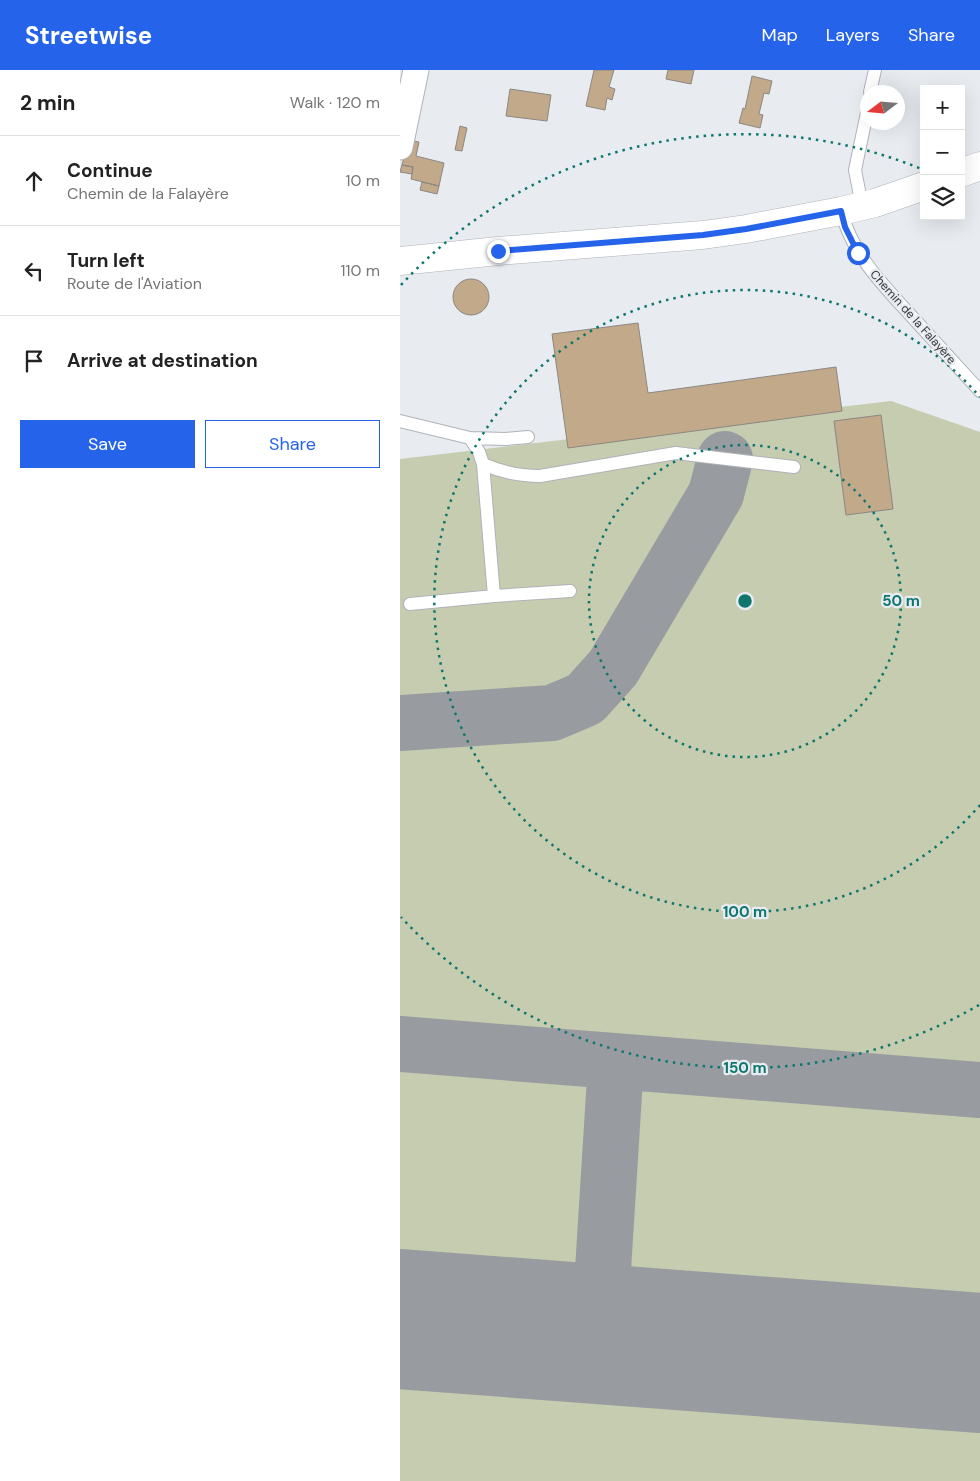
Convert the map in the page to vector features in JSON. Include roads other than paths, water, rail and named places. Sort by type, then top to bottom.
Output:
[{"type":"street","points":[[400,147],[416,70]]},
{"type":"street","points":[[965,172],[980,166]]},
{"type":"street","points":[[400,261],[498,251],[703,235],[746,229],[875,203],[920,187]]},
{"type":"lane","points":[[872,85],[875,70]]},
{"type":"lane","name":"Chemin de la Falayère","points":[[863,130],[855,170],[851,208],[845,227],[858,253],[877,279],[980,391]]},
{"type":"lane","points":[[400,421],[470,438],[506,439],[528,437]]},
{"type":"lane","points":[[470,438],[479,452],[483,464],[494,596]]},
{"type":"lane","points":[[483,464],[497,470],[523,476],[540,476],[676,453],[794,467]]},
{"type":"lane","points":[[410,604],[570,591]]}]
